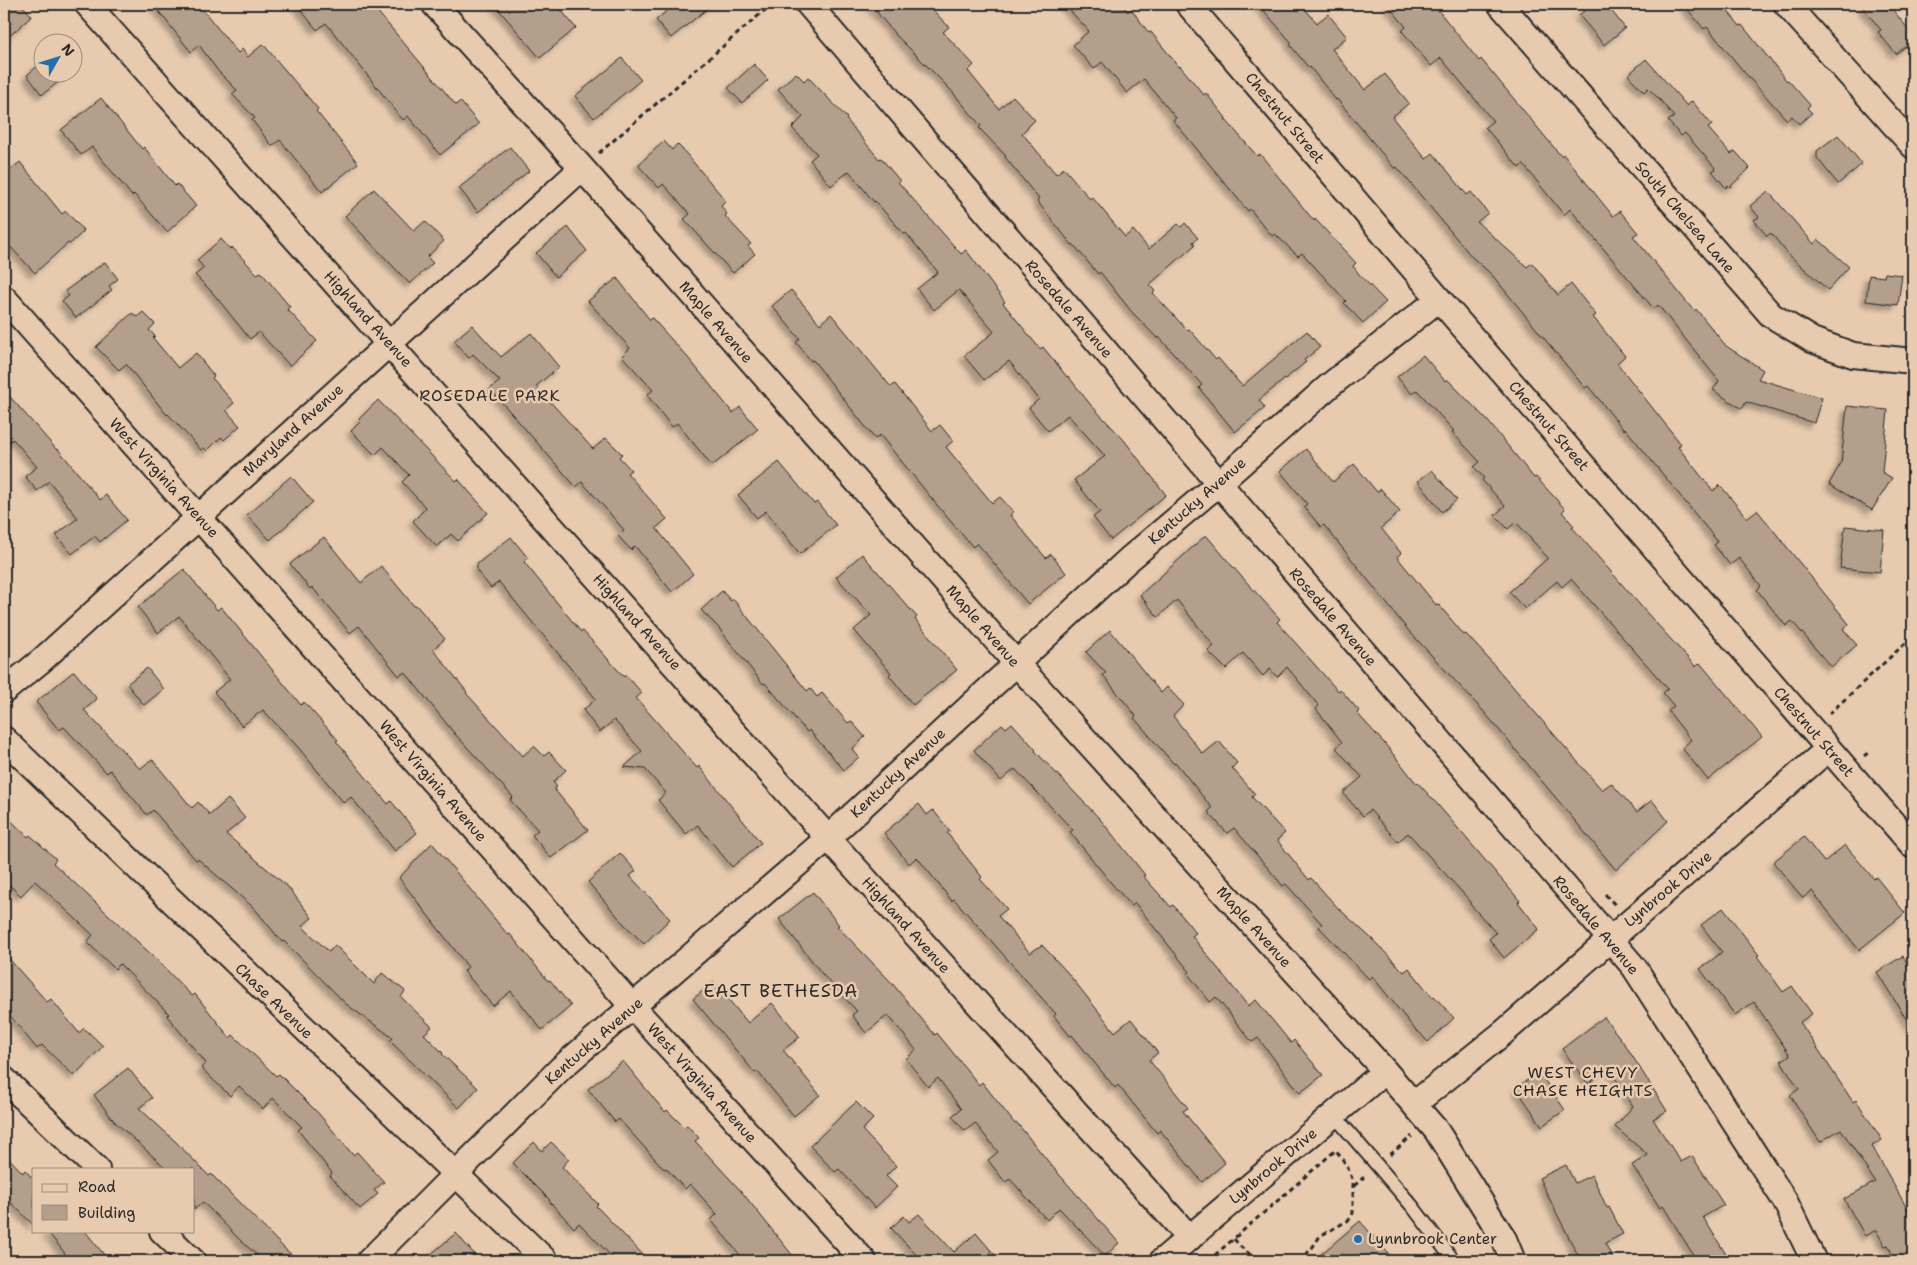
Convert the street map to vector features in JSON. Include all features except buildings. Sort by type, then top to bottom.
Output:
[{"type":"street","name":"Highland Avenue","points":[[87,4],[828,838],[1190,1238]]},
{"type":"street","name":"Maple Avenue","points":[[434,4],[582,168],[1016,664],[1414,1104],[1436,1130],[1504,1239],[1513,1261]]},
{"type":"street","name":"Rosedale Avenue","points":[[808,4],[1634,967],[1785,1201],[1814,1261]]},
{"type":"street","name":"Chestnut Street","points":[[1188,4],[1439,299],[1913,846]]},
{"type":"street","name":"South Chelsea Lane","points":[[1500,4],[1771,315],[1812,340],[1853,355],[1913,361]]},
{"type":"street","points":[[1786,4],[1913,146]]},
{"type":"street","name":"Maryland Avenue","points":[[4,691],[42,660],[582,168]]},
{"type":"street","name":"West Virginia Avenue","points":[[4,298],[633,1007],[864,1261]]},
{"type":"street","name":"Kentucky Avenue","points":[[369,1261],[560,1068],[828,838],[1126,561],[1218,484],[1329,386],[1439,299]]},
{"type":"street","name":"Chase Avenue","points":[[4,739],[546,1261]]},
{"type":"street","name":"Lynbrook Drive","points":[[1414,1104],[1503,1033],[1828,749]]},
{"type":"street","name":"Lynbrook Drive","points":[[1162,1261],[1385,1071]]},
{"type":"street","points":[[4,1079],[96,1168]]},
{"type":"street","points":[[163,1232],[193,1261]]},
{"type":"lane","points":[[1334,1114],[1413,1207],[1454,1261]]},
{"type":"path","points":[[582,168],[772,4]]},
{"type":"path","points":[[1812,730],[1913,636]]},
{"type":"path","points":[[1208,1261],[1336,1150],[1347,1166],[1353,1181],[1353,1213],[1349,1220],[1320,1236],[1300,1261]]},
{"type":"path","points":[[1234,1239],[1255,1261]]},
{"type":"place","name":"Lynnbrook Center","points":[[1358,1239]]},
{"type":"district","name":"ROSEDALE PARK","points":[[490,395]]},
{"type":"district","name":"EAST BETHESDA","points":[[781,991]]},
{"type":"district","name":"WEST CHEVY CHASE HEIGHTS","points":[[1583,1081]]}]
